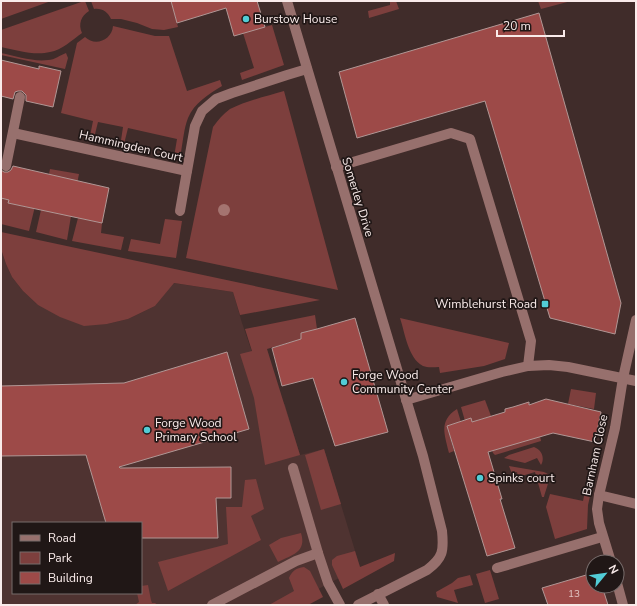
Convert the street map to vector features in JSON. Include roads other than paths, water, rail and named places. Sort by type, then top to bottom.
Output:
[{"type":"street","name":"Somerley Drive","points":[[287,1],[423,456],[442,531],[442,553],[436,563],[427,570],[358,605]]},
{"type":"street","name":"Hammingden Court","points":[[13,133],[187,172],[195,126],[202,111],[206,107],[216,100],[232,93],[308,69]]},
{"type":"street","points":[[6,166],[20,97]]},
{"type":"street","points":[[336,167],[450,133],[470,139],[531,341],[528,366]]},
{"type":"street","points":[[180,211],[187,172]]},
{"type":"street","points":[[623,378],[636,320]]},
{"type":"street","points":[[406,400],[502,372],[528,366],[549,365],[568,367],[636,381]]},
{"type":"street","name":"Barnham Close","points":[[608,554],[602,537],[597,509],[615,428],[623,378]]},
{"type":"street","points":[[293,468],[328,583],[340,605]]},
{"type":"street","points":[[599,495],[636,504]]},
{"type":"street","points":[[497,568],[602,537]]},
{"type":"street","points":[[212,605],[296,560],[318,553]]},
{"type":"street","points":[[378,594],[384,605]]},
{"type":"street","points":[[620,594],[624,605]]},
{"type":"place","name":"Burstow House","points":[[246,19]]},
{"type":"place","name":"Wimblehurst Road","points":[[545,304]]},
{"type":"place","name":"Forge Wood Community Center","points":[[344,382]]},
{"type":"place","name":"Forge Wood Primary School","points":[[147,430]]},
{"type":"place","name":"Spinks court","points":[[480,478]]}]
